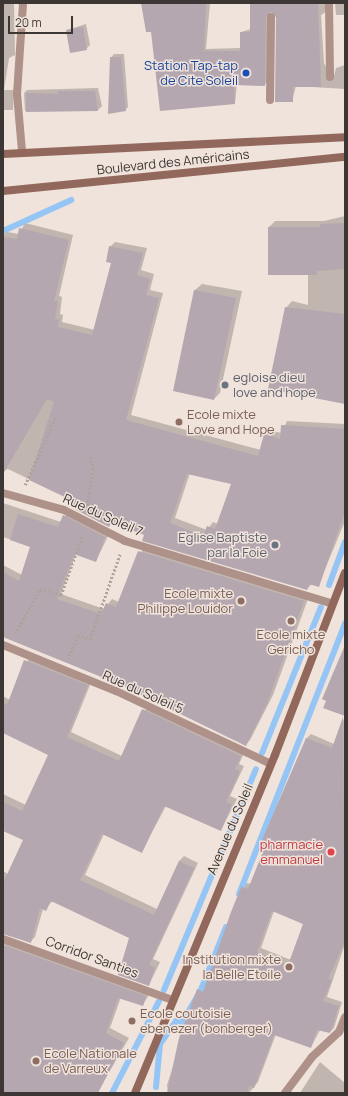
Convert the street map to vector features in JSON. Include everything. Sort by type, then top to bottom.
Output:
[{"type":"main road","name":"Boulevard des Américains","points":[[3,154],[22,151],[345,137]]},
{"type":"main road","name":"Boulevard des Américains","points":[[3,190],[345,157]]},
{"type":"main road","name":"Avenue du Soleil","points":[[135,1093],[172,1000],[271,764],[330,603],[345,572]]},
{"type":"street","points":[[22,151],[17,94],[23,3]]},
{"type":"street","points":[[329,3],[330,77]]},
{"type":"street","points":[[270,100],[271,17]]},
{"type":"street","name":"Rue du Soleil 7","points":[[3,493],[20,496],[64,510],[86,523],[125,541],[330,603]]},
{"type":"street","name":"Rue du Soleil 5","points":[[6,646],[63,672],[116,691],[271,764]]},
{"type":"street","name":"Corridor Santies","points":[[3,939],[172,1000]]},
{"type":"street","points":[[285,1093],[312,1057],[342,1033],[345,1017]]},
{"type":"path","points":[[20,496],[56,416]]},
{"type":"path","points":[[6,646],[40,589],[61,595],[86,523],[93,470],[90,456]]},
{"type":"path","points":[[63,672],[78,635],[90,639],[125,541]]},
{"type":"building","points":[[141,3],[206,3],[204,51],[240,51],[240,32],[250,32],[250,3],[318,3],[321,87],[293,87],[293,102],[275,102],[276,17],[271,12],[266,17],[265,86],[234,85],[235,104],[160,111],[151,32],[146,32]]},
{"type":"building","points":[[83,27],[87,50],[70,53],[66,30]]},
{"type":"building","points":[[110,57],[121,57],[126,111],[108,114]]},
{"type":"building","points":[[58,91],[95,91],[98,111],[26,112],[26,93],[58,94]]},
{"type":"building","points":[[345,223],[345,269],[317,271],[317,275],[268,275],[268,227],[320,227],[320,224]]},
{"type":"building","points":[[19,228],[69,240],[54,301],[58,301],[55,319],[59,320],[58,327],[92,335],[111,263],[106,262],[109,246],[143,253],[137,275],[150,279],[146,295],[159,298],[126,420],[258,456],[264,434],[280,439],[281,425],[345,429],[345,511],[319,587],[309,584],[307,590],[142,541],[144,535],[111,522],[109,527],[67,505],[69,499],[29,480],[54,402],[47,399],[3,474],[3,237],[17,239]],"holes":[[[187,474],[231,484],[215,529],[207,526],[203,536],[170,523]]]},
{"type":"building","points":[[194,290],[236,298],[214,400],[173,391]]},
{"type":"building","points":[[285,307],[345,314],[345,404],[268,389]]},
{"type":"building","points":[[18,514],[58,527],[63,515],[105,537],[96,562],[74,554],[57,599],[101,614],[106,603],[116,607],[138,551],[304,601],[268,701],[246,746],[121,685],[3,637],[3,572],[19,581],[30,547],[10,540]]},
{"type":"building","points":[[345,645],[345,716],[323,708],[326,701],[322,699]]},
{"type":"building","points":[[24,660],[88,685],[67,737],[119,761],[142,709],[241,756],[235,769],[240,771],[226,802],[232,804],[221,831],[164,806],[142,853],[102,834],[80,880],[154,915],[179,861],[194,868],[149,965],[155,967],[149,986],[118,975],[129,938],[51,901],[46,911],[40,908],[31,943],[3,934],[3,883],[23,840],[3,831],[3,802],[22,811],[48,755],[3,733],[3,703],[7,705]]},
{"type":"building","points":[[343,717],[345,941],[328,979],[332,980],[323,1001],[339,1006],[330,1033],[317,1030],[311,1048],[274,1035],[254,1088],[249,1086],[247,1093],[167,1093],[179,1038],[197,989],[203,992],[241,887],[248,889],[264,849],[259,847],[306,738],[332,748]],"holes":[[[272,911],[303,924],[288,965],[257,952]]]},
{"type":"building","points":[[3,945],[146,996],[143,1006],[118,998],[106,1033],[124,1043],[98,1093],[3,1093]]},
{"type":"waterway","points":[[3,231],[71,200]]},
{"type":"waterway","points":[[329,585],[345,542]]},
{"type":"waterway","points":[[262,753],[321,607]]},
{"type":"waterway","points":[[239,894],[345,623]]},
{"type":"waterway","points":[[164,990],[256,769]]},
{"type":"waterway","points":[[156,1087],[160,1044],[176,1021],[182,1022],[200,992],[226,927]]},
{"type":"waterway","points":[[112,1093],[159,1001]]},
{"type":"place","name":"Station Tap-tap de Cite Soleil","points":[[246,73]]},
{"type":"place","name":"egloise dieu love and hope","points":[[225,385]]},
{"type":"place","name":"Ecole mixte Love and Hope","points":[[179,422]]},
{"type":"place","name":"Eglise Baptiste par la Foie","points":[[275,545]]},
{"type":"place","name":"Ecole mixte Philippe Louidor","points":[[241,601]]},
{"type":"place","name":"Ecole mixte Gericho","points":[[291,621]]},
{"type":"place","name":"pharmacie emmanuel","points":[[331,852]]},
{"type":"place","name":"Institution mixte la Belle Etoile","points":[[289,967]]},
{"type":"place","name":"Ecole coutoisie ebenezer (bonberger)","points":[[132,1021]]},
{"type":"place","name":"Ecole Nationale de Varreux","points":[[36,1061]]}]
